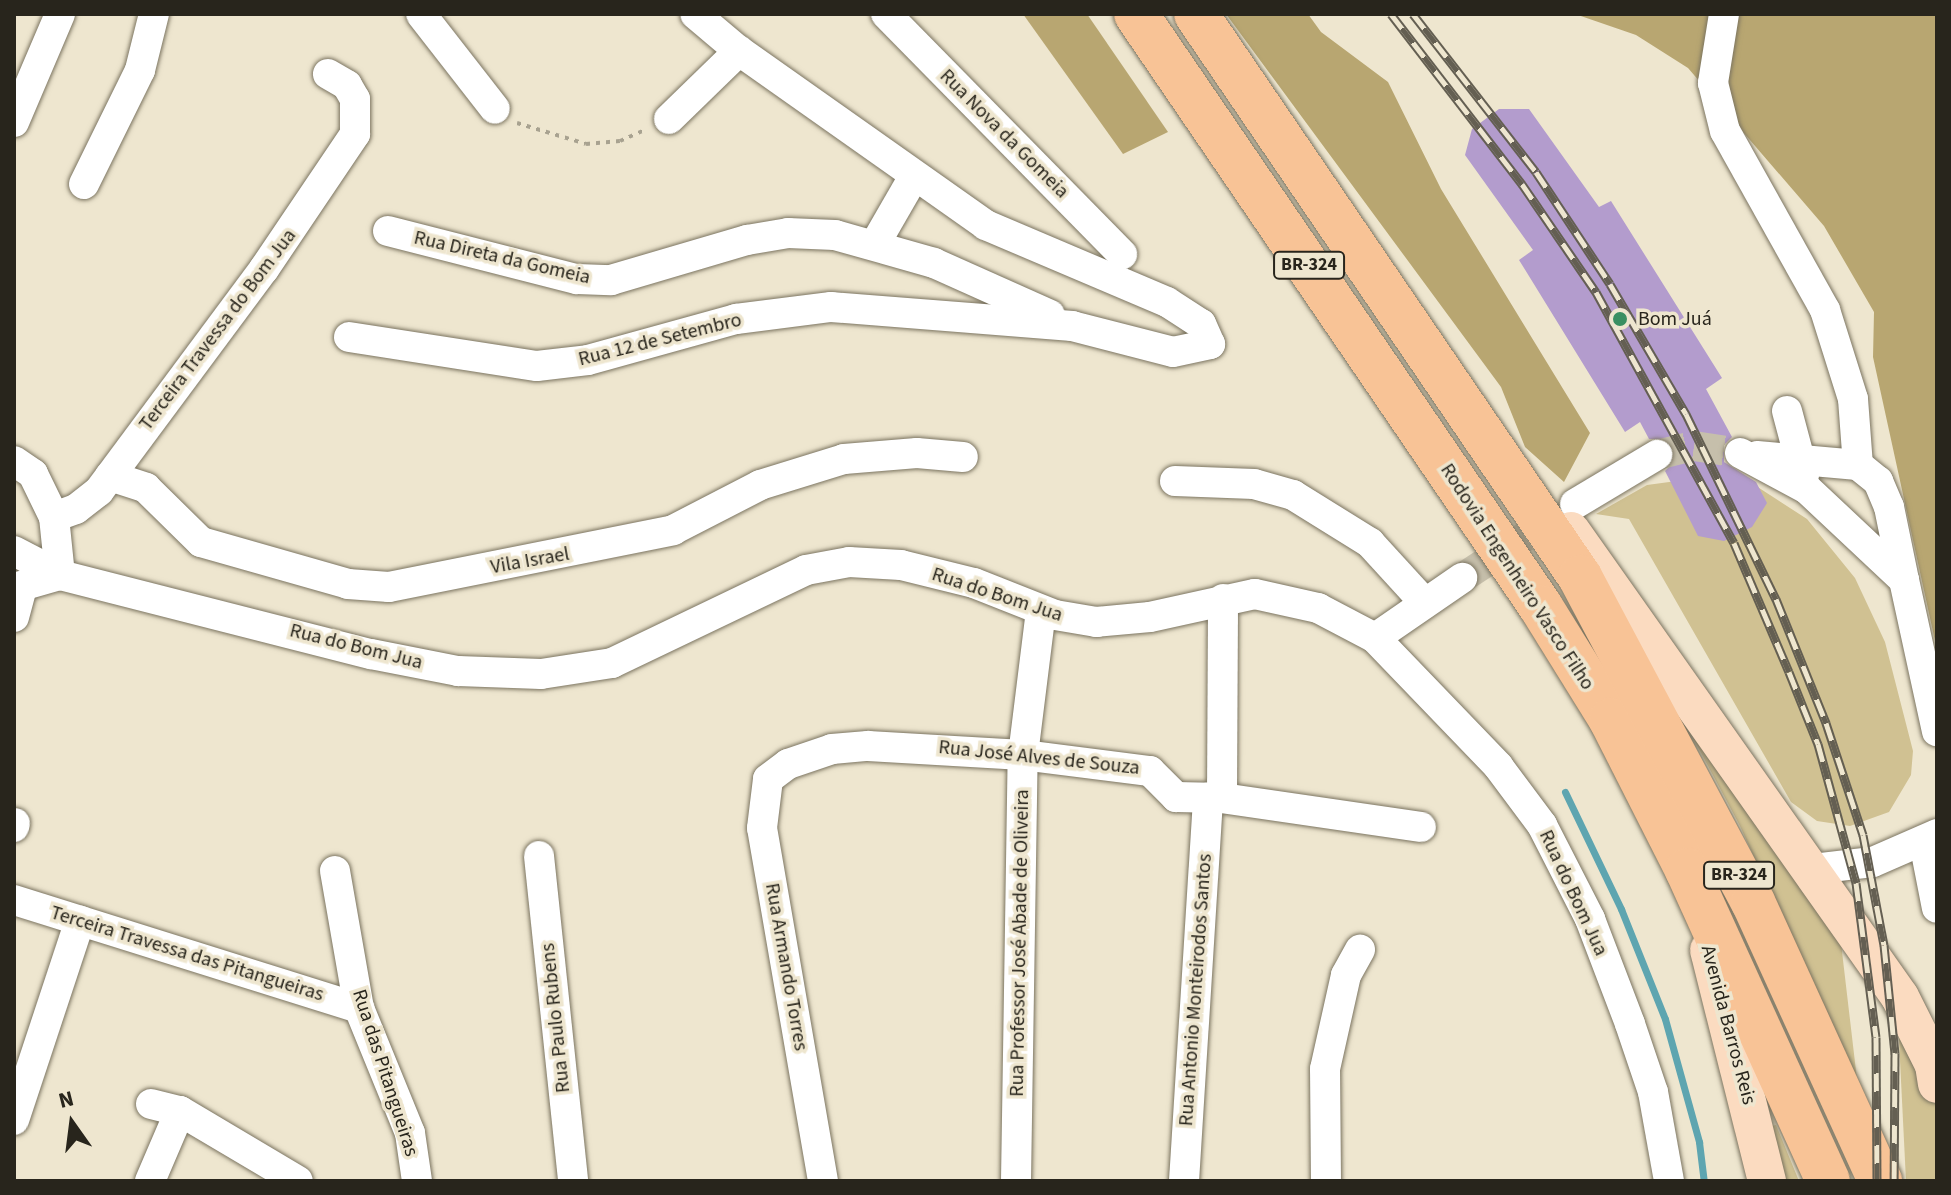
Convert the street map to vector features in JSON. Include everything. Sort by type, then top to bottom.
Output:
[{"type":"highway","name":"Rodovia Engenheiro Vasco Filho","points":[[1136,14],[1541,607],[1611,720],[1687,870],[1828,1181]]},
{"type":"highway","name":"BR-324","points":[[1196,14],[1580,577],[1753,902],[1880,1181]]},
{"type":"main road","points":[[1458,394],[1592,558],[1813,869],[1900,997],[1934,1065],[1937,1084]]},
{"type":"main road","name":"Avenida Barros Reis","points":[[1687,870],[1767,1181]]},
{"type":"street","points":[[14,122],[60,14]]},
{"type":"street","points":[[84,184],[140,70],[154,14]]},
{"type":"street","points":[[421,14],[495,109]]},
{"type":"street","points":[[669,119],[739,51],[695,14]]},
{"type":"street","name":"Rua Nova da Gomeia","points":[[886,14],[1122,254]]},
{"type":"street","points":[[1724,14],[1713,83],[1725,131],[1825,310],[1853,399],[1858,465]]},
{"type":"street","name":"Rua 12 de Setembro","points":[[349,337],[537,366],[588,360],[736,319],[831,307],[1072,326],[1153,349],[1188,353],[1208,347],[1211,340],[1201,324],[1167,302],[986,225],[739,51]]},
{"type":"street","name":"Terceira Travessa do Bom Jua","points":[[54,517],[87,502],[110,476],[308,208],[355,134],[355,99],[347,85],[328,74]]},
{"type":"street","points":[[875,244],[909,185]]},
{"type":"street","name":"Rua Direta da Gomeia","points":[[388,231],[577,279],[611,280],[747,240],[788,233],[835,235],[934,263],[1072,326]]},
{"type":"street","points":[[1787,411],[1807,489]]},
{"type":"street","name":"Vila Israel","points":[[110,476],[146,488],[201,542],[348,584],[389,587],[673,530],[760,485],[844,459],[917,453],[963,457]]},
{"type":"street","points":[[1904,580],[1807,489],[1744,454],[1858,465],[1878,481],[1889,507],[1937,731]]},
{"type":"street","points":[[1575,504],[1657,455]]},
{"type":"street","points":[[14,461],[33,474],[54,517],[60,575],[18,588],[14,617]]},
{"type":"street","points":[[1175,481],[1254,484],[1293,495],[1335,516],[1370,543],[1425,603]]},
{"type":"street","name":"Rua do Bom Jua","points":[[14,551],[60,575],[371,654],[458,671],[541,674],[612,663],[806,570],[849,562],[930,572],[1074,620],[1123,621],[1255,594],[1296,600],[1375,638],[1498,766],[1542,825],[1568,872],[1653,1092],[1669,1181]]},
{"type":"street","points":[[1375,638],[1462,578]]},
{"type":"street","name":"Rua Antonio Monteirodos Santos","points":[[1184,1181],[1215,798],[1223,599]]},
{"type":"street","name":"Rua Professor José Abade de Oliveira","points":[[1016,1181],[1023,755],[1041,610]]},
{"type":"street","name":"Rua José Alves de Souza","points":[[788,764],[832,749],[868,746],[1023,755],[1150,771],[1176,797],[1215,798],[1421,827]]},
{"type":"street","name":"Rua Armando Torres","points":[[788,764],[768,779],[762,828],[823,1181]]},
{"type":"street","points":[[1813,869],[1873,862],[1930,838],[1937,908]]},
{"type":"street","name":"Rua Paulo Rubens","points":[[539,856],[573,1181]]},
{"type":"street","name":"Rua das Pitangueiras","points":[[335,871],[359,1008],[405,1120],[417,1181]]},
{"type":"street","name":"Terceira Travessa das Pitangueiras","points":[[14,900],[359,1008]]},
{"type":"street","points":[[14,1120],[80,921]]},
{"type":"street","points":[[1326,1181],[1325,1069],[1346,975],[1360,950]]},
{"type":"street","points":[[151,1104],[180,1111],[298,1181]]},
{"type":"street","points":[[150,1181],[180,1111]]},
{"type":"path","points":[[495,109],[528,130],[586,144],[620,141],[669,119]]},
{"type":"shaded area","points":[[1023,14],[1087,14],[1168,132],[1123,154]]},
{"type":"shaded area","points":[[1226,14],[1308,14],[1321,32],[1388,82],[1441,189],[1590,433],[1564,482],[1525,447],[1501,387]]},
{"type":"shaded area","points":[[1575,14],[1937,14],[1937,650],[1873,357],[1874,312],[1824,226],[1688,68],[1636,35]]},
{"type":"shaded area","points":[[1736,473],[1807,519],[1855,578],[1885,642],[1913,751],[1911,775],[1889,812],[1850,826],[1817,821],[1791,802],[1629,519],[1596,514],[1647,485]]},
{"type":"shaded area","points":[[1682,717],[1841,943],[1858,1088],[1740,826]]},
{"type":"shaded area","points":[[1898,1020],[1937,1075],[1937,1181],[1906,1181]]},
{"type":"shaded area","points":[[1776,1125],[1799,1181],[1780,1181],[1766,1127]]},
{"type":"building","name":"Bom Juá","points":[[1499,109],[1529,109],[1599,207],[1611,201],[1722,378],[1706,389],[1732,437],[1724,445],[1724,462],[1756,482],[1767,503],[1752,527],[1724,541],[1698,536],[1665,471],[1673,463],[1672,445],[1665,439],[1649,439],[1640,422],[1625,432],[1519,260],[1533,250],[1465,155],[1472,129]]},
{"type":"waterway","points":[[1565,792],[1621,909],[1665,1019],[1699,1142],[1704,1181]]},
{"type":"tunnel","points":[[1657,455],[1694,446],[1740,453]]},
{"type":"tunnel","points":[[1462,578],[1558,515]]},
{"type":"railway","points":[[1391,14],[1522,184],[1596,292],[1734,543],[1789,672],[1818,744],[1856,883],[1876,1037],[1877,1181]]},
{"type":"railway","points":[[1413,14],[1536,172],[1610,284],[1686,414],[1776,599],[1826,723],[1863,835],[1884,945],[1895,1053],[1894,1181]]},
{"type":"place","name":"Bom Juá","points":[[1620,319]]}]
